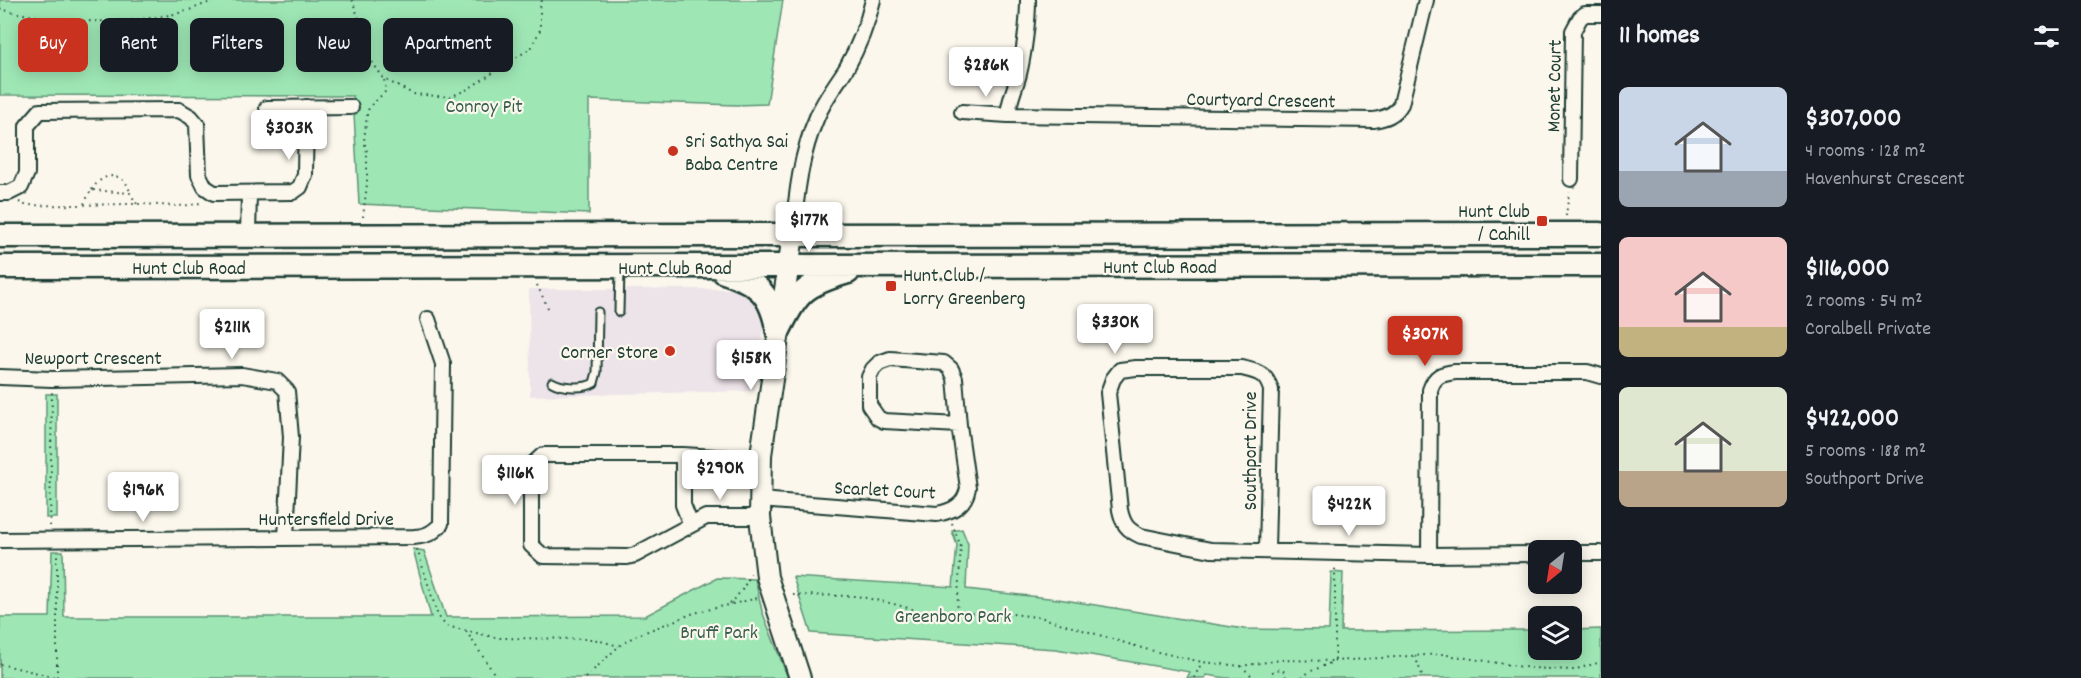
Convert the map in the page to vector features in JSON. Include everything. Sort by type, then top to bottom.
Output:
[{"type":"main road","name":"Hunt Club Road","points":[[0,236],[1601,234]]},
{"type":"main road","name":"Hunt Club Road","points":[[0,267],[1601,265]]},
{"type":"main road","points":[[705,266],[741,277],[758,288],[772,306],[778,332]]},
{"type":"main road","points":[[778,332],[793,303],[809,286],[870,267]]},
{"type":"street","points":[[800,678],[767,577],[760,509],[761,455],[800,175],[807,142],[818,114],[865,33],[873,0]]},
{"type":"street","points":[[1008,115],[1009,100],[1019,74],[1028,0]]},
{"type":"street","name":"Courtyard Crescent","points":[[962,112],[1008,115],[1374,120],[1385,118],[1398,110],[1401,104],[1426,0]]},
{"type":"street","name":"Monet Court","points":[[1571,179],[1573,31],[1585,14],[1601,14]]},
{"type":"street","points":[[4,193],[21,187],[27,173],[27,126],[40,111],[179,110],[191,117],[197,124],[199,175],[205,187],[214,193],[293,192],[300,187],[305,175],[306,107]]},
{"type":"street","points":[[267,108],[351,107]]},
{"type":"street","points":[[248,235],[249,193]]},
{"type":"street","name":"Huntersfield Drive","points":[[0,540],[414,537],[425,536],[433,532],[441,524],[443,364],[428,319]]},
{"type":"street","name":"Scarlet Court","points":[[683,455],[543,455],[531,466],[531,545],[543,556],[627,557],[635,555],[706,517],[760,509],[937,514],[959,506],[966,498],[968,488],[959,425],[956,378],[944,363],[890,359],[879,363],[869,377],[869,405],[878,418],[884,421],[959,425]]},
{"type":"street","name":"Southport Drive","points":[[1267,550],[1271,390],[1268,379],[1257,371],[1242,368],[1120,370],[1113,379],[1108,393],[1118,489],[1123,524],[1141,536],[1211,550],[1429,555],[1528,554]]},
{"type":"street","points":[[1429,555],[1433,381],[1442,374],[1455,372],[1587,372],[1601,376]]},
{"type":"street","name":"Newport Crescent","points":[[0,376],[52,379],[242,375],[277,381],[287,391],[291,437],[286,537]]},
{"type":"street","points":[[690,525],[683,505],[683,455],[731,458]]},
{"type":"street","points":[[1582,553],[1601,553]]},
{"type":"lane","points":[[620,267],[620,312]]},
{"type":"lane","points":[[552,382],[558,385],[588,387],[594,383],[597,372],[598,312]]},
{"type":"path","points":[[0,9],[54,19],[93,19],[105,22],[179,13],[218,0]]},
{"type":"path","points":[[351,0],[367,40],[368,56],[384,80],[386,91],[369,107],[367,115],[364,141],[367,152],[367,184],[363,217]]},
{"type":"path","points":[[384,80],[413,93],[450,98],[531,48],[540,30],[542,0]]},
{"type":"path","points":[[84,204],[96,182],[105,177],[114,176],[129,185],[130,193],[136,204]]},
{"type":"path","points":[[1563,234],[1571,179]]},
{"type":"path","points":[[91,190],[130,193]]},
{"type":"path","points":[[4,193],[25,205],[74,207],[84,204],[190,207],[204,202],[214,193]]},
{"type":"path","points":[[537,285],[550,312]]},
{"type":"path","points":[[947,512],[961,547],[957,614]]},
{"type":"path","points":[[414,537],[438,616],[446,626],[498,638],[593,639],[619,646]]},
{"type":"path","points":[[1335,661],[1336,552]]},
{"type":"path","points":[[730,604],[742,591],[753,570]]},
{"type":"path","points":[[793,595],[857,596],[923,612],[957,614],[998,612],[1043,618],[1145,649],[1202,662],[1241,666],[1283,660],[1335,661],[1441,654],[1530,668],[1573,670],[1601,662]]},
{"type":"path","points":[[585,678],[619,646],[635,636],[684,617],[758,598]]},
{"type":"path","points":[[466,631],[497,678]]},
{"type":"path","points":[[1414,656],[1423,678]]},
{"type":"path","points":[[1280,669],[1283,660]]},
{"type":"path","points":[[1302,678],[1309,672],[1335,661]]},
{"type":"path","points":[[1194,678],[1202,662]]},
{"type":"path","points":[[0,664],[59,678]]},
{"type":"path","points":[[1241,666],[1254,678]]},
{"type":"path","points":[[1272,678],[1272,672],[1280,669]]},
{"type":"path","points":[[1280,669],[1285,672],[1286,678]]},
{"type":"shaded area","points":[[529,289],[745,289],[757,300],[765,316],[754,391],[530,396]]},
{"type":"green space","name":"Conroy Pit","points":[[0,0],[783,0],[767,104],[589,100],[589,214],[359,204],[353,96],[0,95]]},
{"type":"green space","points":[[46,394],[57,394],[57,518],[46,518]]},
{"type":"green space","name":"Greenboro Park","points":[[962,529],[968,544],[966,589],[1058,599],[1244,629],[1329,630],[1331,572],[1343,573],[1341,631],[1528,630],[1528,660],[1582,660],[1582,630],[1601,629],[1601,678],[1226,678],[1207,675],[1205,678],[1187,678],[1190,672],[1056,649],[811,633],[793,577],[953,587],[957,545],[952,531]]},
{"type":"green space","name":"Bruff Park","points":[[413,549],[424,551],[446,617],[645,616],[717,578],[755,579],[762,611],[788,678],[0,678],[0,617],[50,617],[52,551],[63,551],[64,617],[431,617]]},
{"type":"place","name":"Sri Sathya Sai Baba Centre","points":[[673,151]]},
{"type":"place","name":"Hunt Club / Cahill","points":[[1542,221]]},
{"type":"place","name":"Hunt Club / Lorry Greenberg","points":[[891,286]]},
{"type":"place","name":"Corner Store","points":[[670,351]]}]
